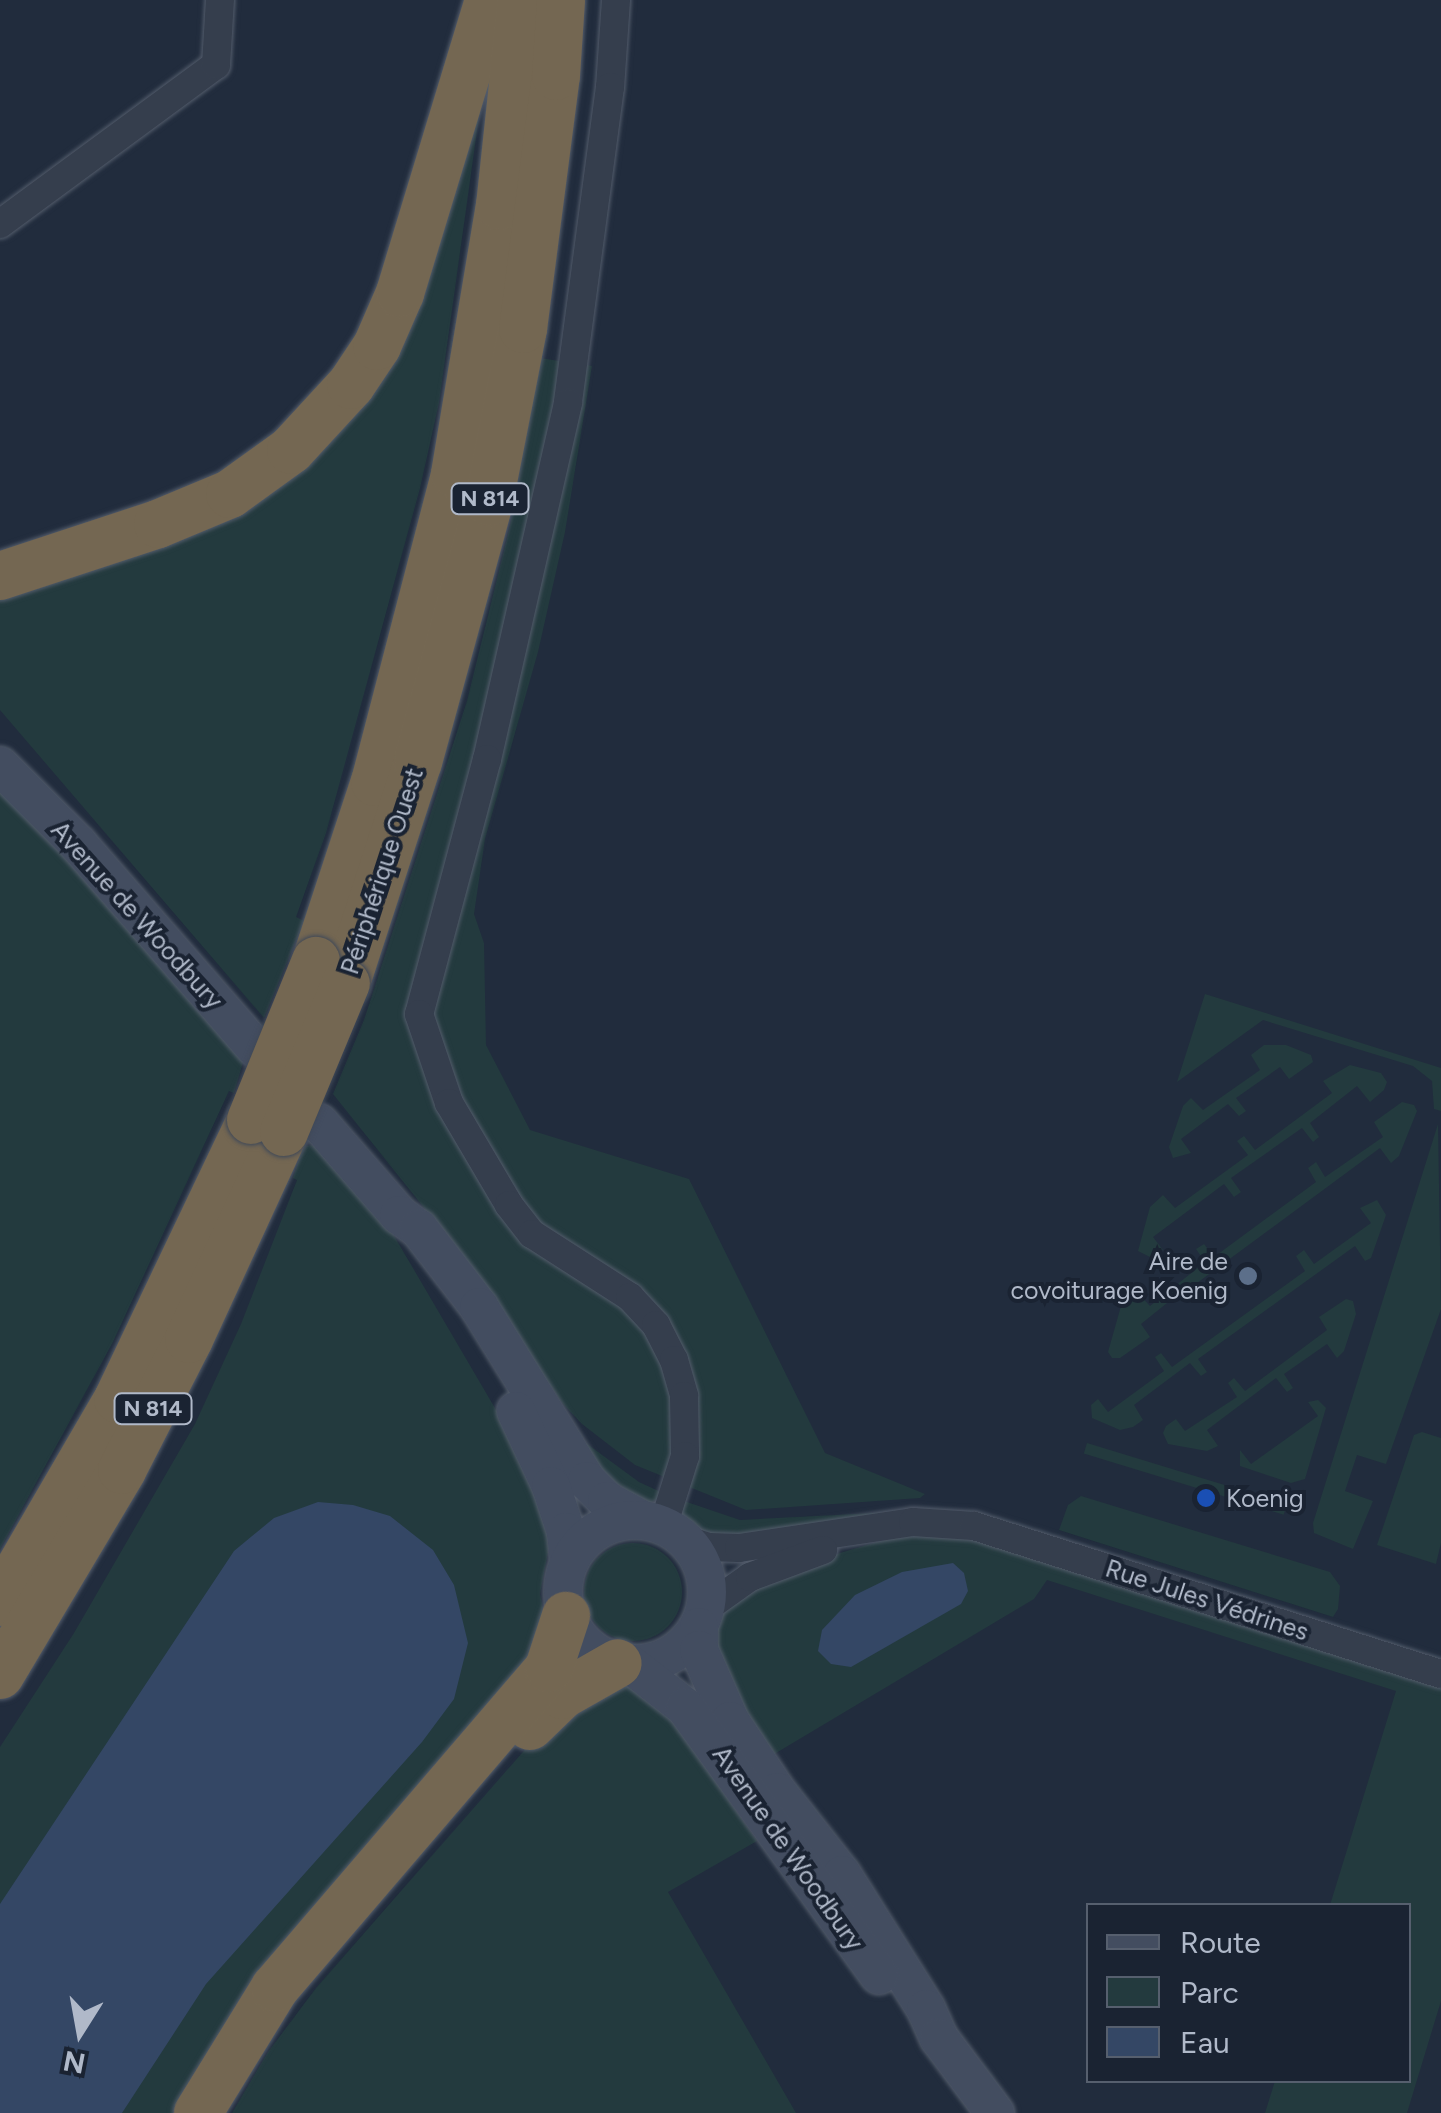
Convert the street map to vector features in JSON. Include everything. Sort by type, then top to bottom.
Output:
[{"type":"highway","points":[[0,576],[145,529],[230,494],[316,426],[352,385],[377,346],[400,293],[488,0]]},
{"type":"highway","name":"Périphérique Ouest","points":[[0,1675],[122,1470],[189,1340],[285,1125],[331,972],[454,474],[497,226],[522,0]]},
{"type":"highway","name":"Périphérique Ouest","points":[[331,972],[418,762],[490,502],[523,329],[556,76],[561,0]]},
{"type":"highway","name":"Périphérique Ouest","points":[[0,1602],[285,1125]]},
{"type":"highway","points":[[198,2113],[275,1988],[540,1681],[554,1657],[566,1616]]},
{"type":"highway","points":[[219,2113],[291,1997],[510,1744],[562,1696],[625,1664]]},
{"type":"street","points":[[0,224],[216,65],[220,0]]},
{"type":"street","points":[[616,0],[610,87],[568,404],[491,742],[419,1014],[449,1103],[509,1205],[532,1234],[630,1297],[656,1325],[674,1360],[687,1427],[686,1456],[663,1528]]},
{"type":"street","name":"Avenue de Woodbury","points":[[5,775],[90,858],[256,1048]]},
{"type":"street","points":[[285,1125],[419,1229],[478,1307],[587,1482],[607,1501],[663,1528],[724,1549],[856,1534]]},
{"type":"street","points":[[400,1216],[480,1358],[522,1420],[566,1532],[568,1562],[562,1588],[566,1616]]},
{"type":"street","name":"Rue Jules Védrines","points":[[856,1534],[913,1522],[974,1526],[1441,1674]]},
{"type":"street","points":[[568,1562],[598,1529],[663,1528]]},
{"type":"street","name":"Avenue de Woodbury","points":[[663,1528],[706,1578],[699,1650],[730,1722],[777,1792],[842,1875],[926,2009],[939,2038],[995,2113]]},
{"type":"street","points":[[625,1664],[671,1656],[702,1618],[750,1577],[856,1534]]},
{"type":"street","name":"Avenue de Woodbury","points":[[566,1616],[592,1651],[625,1664],[685,1706],[882,1979],[912,2016],[939,2038]]},
{"type":"green space","points":[[487,59],[439,403],[420,488],[326,833],[296,917],[304,921],[264,1018],[0,710],[0,589],[307,454]]},
{"type":"green space","points":[[540,358],[592,366],[565,532],[538,652],[485,839],[474,914],[484,943],[486,1045],[530,1130],[689,1179],[825,1453],[925,1494],[920,1498],[746,1510],[635,1465],[563,1404],[445,1234],[333,1094],[364,1020],[467,701],[510,526]]},
{"type":"green space","points":[[0,787],[40,826],[244,1059],[234,1093],[229,1091],[113,1342],[0,1549]]},
{"type":"green space","points":[[1205,994],[1441,1068],[1441,1111],[1434,1109],[1432,1081],[1413,1066],[1263,1020],[1177,1082]]},
{"type":"green space","points":[[1264,1045],[1286,1045],[1311,1055],[1313,1062],[1289,1079],[1280,1067],[1236,1098],[1246,1111],[1239,1116],[1228,1104],[1181,1139],[1191,1153],[1173,1158],[1169,1147],[1183,1106],[1191,1098],[1203,1110],[1260,1070],[1251,1055]]},
{"type":"green space","points":[[1350,1065],[1381,1073],[1387,1082],[1384,1090],[1370,1102],[1357,1086],[1310,1123],[1319,1137],[1313,1142],[1302,1128],[1231,1178],[1241,1192],[1234,1197],[1224,1184],[1153,1237],[1163,1250],[1150,1257],[1138,1251],[1150,1207],[1163,1195],[1175,1208],[1248,1155],[1237,1141],[1244,1136],[1255,1150],[1332,1093],[1323,1081]]},
{"type":"green space","points":[[1402,1102],[1414,1105],[1417,1111],[1399,1156],[1391,1163],[1380,1148],[1197,1283],[1205,1294],[1199,1300],[1187,1287],[1141,1324],[1150,1337],[1120,1358],[1112,1358],[1108,1352],[1121,1306],[1137,1292],[1150,1306],[1205,1262],[1196,1249],[1204,1244],[1214,1257],[1316,1182],[1308,1168],[1316,1162],[1325,1177],[1383,1137],[1374,1122]]},
{"type":"green space","points":[[1438,1124],[1441,1309],[1386,1464],[1357,1455],[1345,1491],[1373,1501],[1353,1549],[1314,1533],[1313,1523]]},
{"type":"green space","points":[[315,1145],[393,1234],[519,1449],[551,1537],[540,1594],[549,1639],[178,2113],[0,2113],[0,1747],[74,1633],[195,1424],[241,1324],[297,1180],[293,1178],[303,1146]]},
{"type":"green space","points":[[1377,1200],[1386,1215],[1371,1258],[1365,1261],[1355,1246],[1198,1359],[1207,1372],[1201,1376],[1190,1363],[1134,1405],[1143,1420],[1133,1427],[1120,1430],[1092,1418],[1091,1405],[1098,1399],[1108,1412],[1164,1371],[1155,1357],[1161,1353],[1172,1367],[1305,1271],[1296,1256],[1304,1250],[1314,1264],[1371,1223],[1360,1208]]},
{"type":"green space","points":[[1346,1299],[1353,1301],[1356,1314],[1344,1351],[1337,1358],[1327,1344],[1284,1374],[1293,1388],[1287,1392],[1276,1378],[1207,1430],[1218,1446],[1207,1451],[1168,1444],[1163,1433],[1166,1426],[1176,1419],[1185,1431],[1237,1397],[1228,1383],[1234,1378],[1245,1391],[1327,1330],[1319,1317]]},
{"type":"green space","points":[[1318,1400],[1326,1408],[1305,1479],[1291,1483],[1240,1466],[1240,1450],[1251,1464],[1318,1416],[1308,1402]]},
{"type":"green space","points":[[1422,1432],[1441,1438],[1441,1543],[1436,1564],[1377,1545],[1414,1435]]},
{"type":"green space","points":[[575,1435],[639,1482],[665,1494],[647,1505],[577,1455]]},
{"type":"green space","points":[[1087,1443],[1287,1504],[1284,1515],[1084,1454]]},
{"type":"green space","points":[[1081,1496],[1330,1572],[1340,1586],[1338,1609],[1333,1617],[1059,1530],[1068,1505]]},
{"type":"green space","points":[[681,1500],[740,1520],[894,1512],[798,1535],[706,1537],[686,1521],[678,1509]]},
{"type":"green space","points":[[953,1534],[1441,1685],[1441,2001],[1407,2113],[1265,2113],[1274,2083],[1411,2083],[1411,1903],[1331,1903],[1396,1691],[1047,1580],[1034,1599],[771,1756],[749,1725],[713,1634],[722,1610],[742,1589],[894,1537]]},
{"type":"green space","points":[[633,1543],[652,1546],[668,1557],[679,1573],[679,1611],[668,1627],[652,1638],[633,1641],[614,1638],[598,1627],[587,1611],[584,1592],[587,1573],[598,1557],[614,1546]]},
{"type":"green space","points":[[620,1683],[653,1691],[757,1841],[668,1892],[796,2113],[232,2113],[268,2052],[316,1988],[564,1705]]},
{"type":"water","points":[[318,1502],[353,1505],[390,1516],[433,1550],[454,1585],[468,1643],[454,1699],[422,1742],[206,1984],[122,2113],[0,2113],[0,1904],[234,1551],[274,1518]]},
{"type":"water","points":[[953,1563],[964,1573],[968,1591],[961,1604],[851,1667],[831,1664],[818,1651],[822,1630],[855,1595],[902,1572]]},
{"type":"place","name":"Aire de covoiturage Koenig","points":[[1248,1276]]},
{"type":"place","name":"Koenig","points":[[1206,1498]]}]
